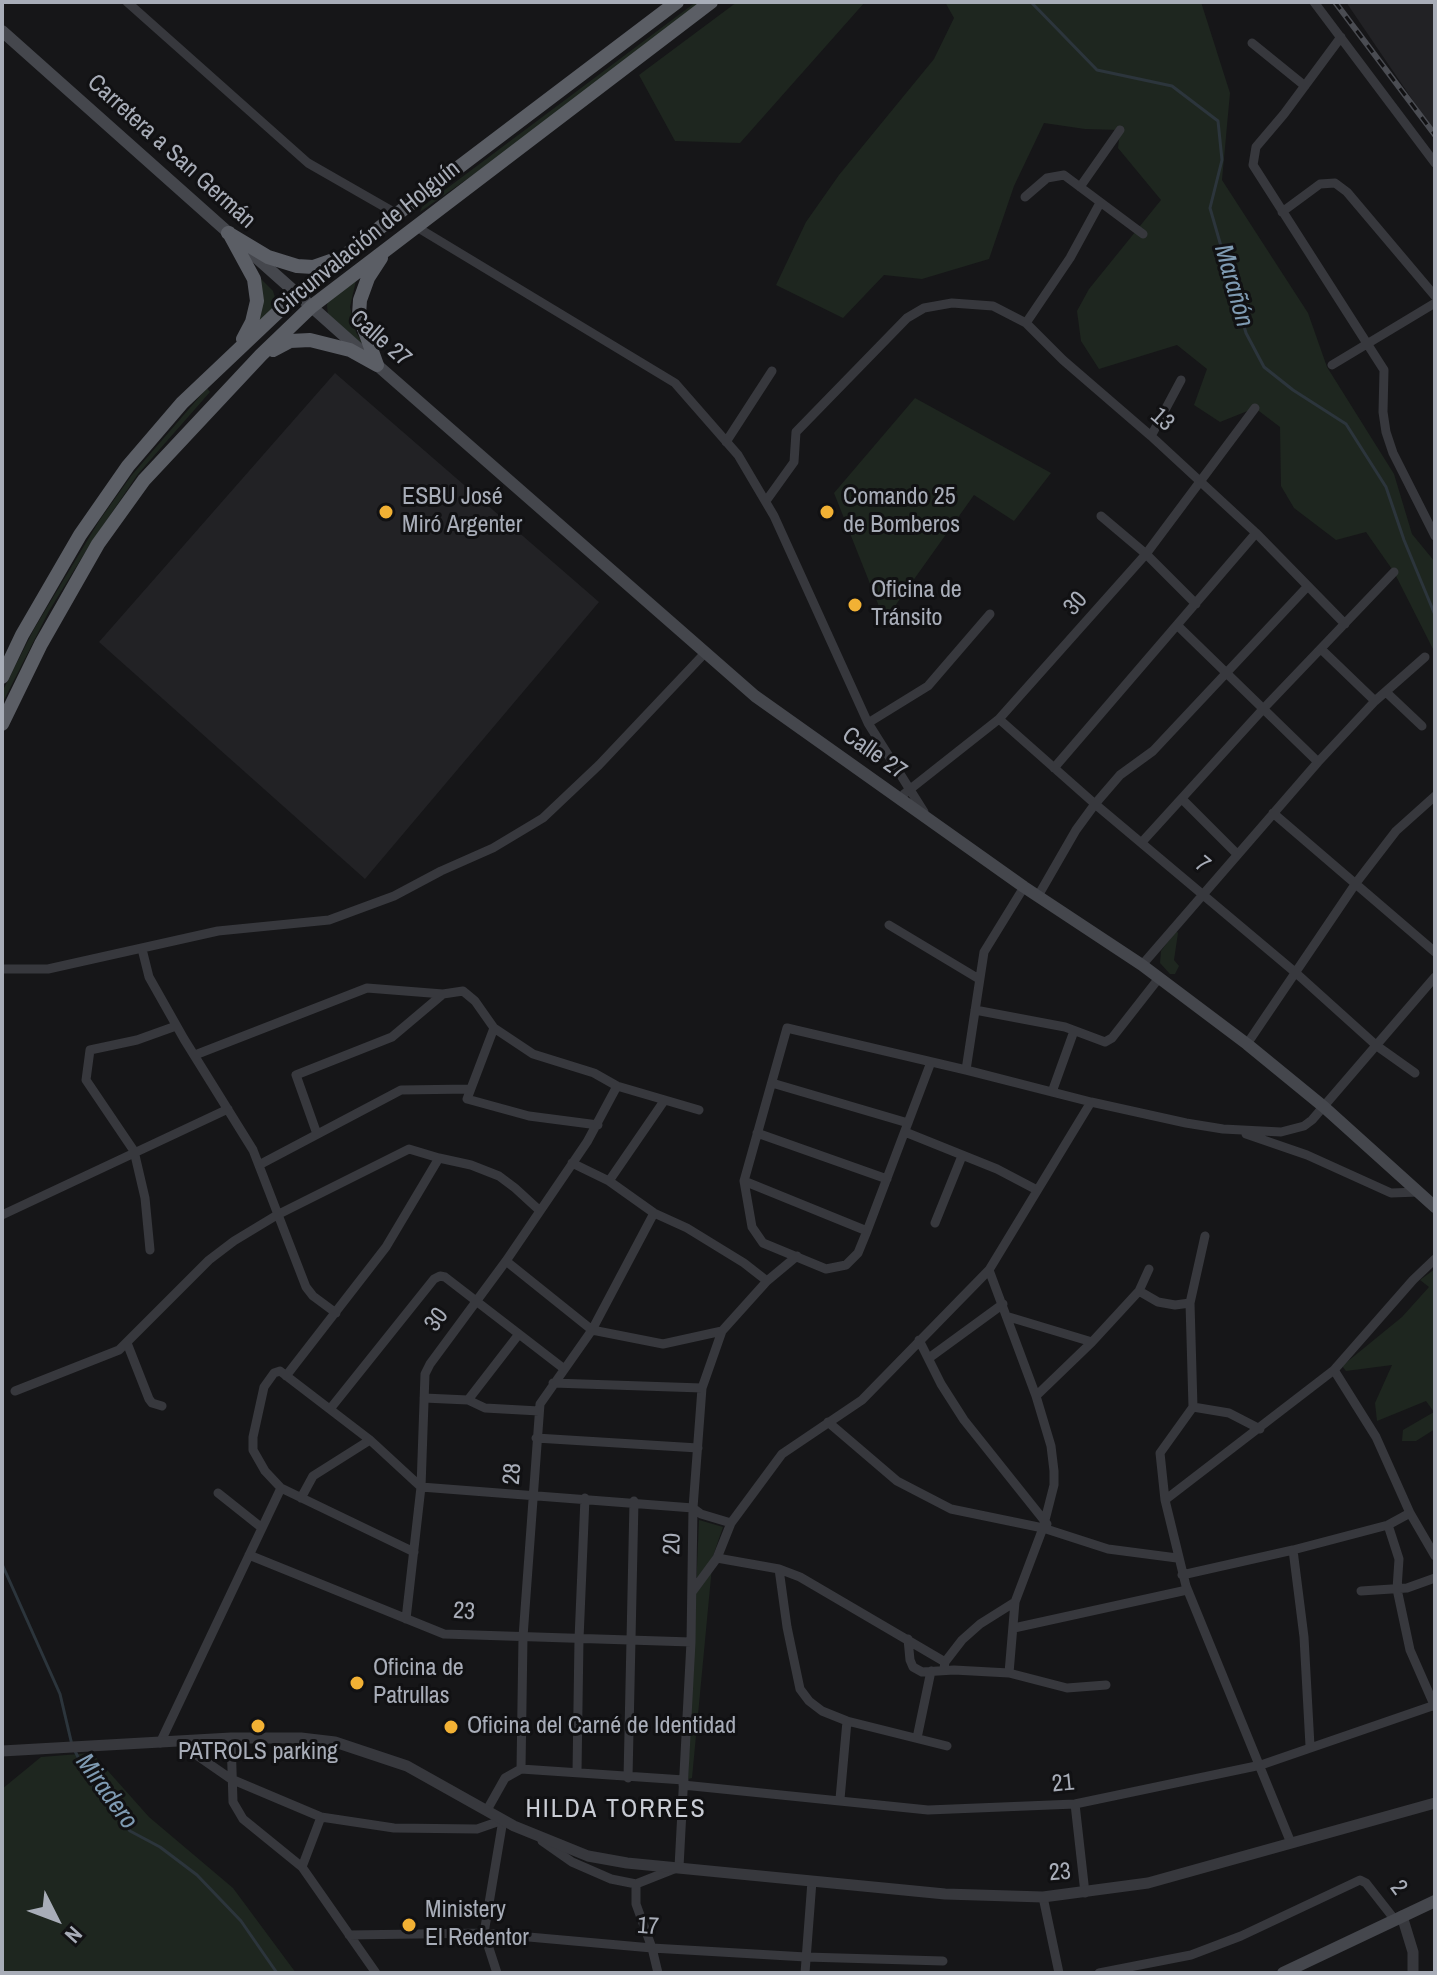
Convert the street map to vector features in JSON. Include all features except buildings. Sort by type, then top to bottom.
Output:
[{"type":"highway","name":"Circunvalación de Holguín","points":[[2,677],[22,635],[80,535],[128,466],[182,403],[297,294],[397,214],[677,2]]},
{"type":"highway","name":"Circunvalación de Holguín","points":[[2,724],[41,644],[98,544],[144,480],[261,355],[311,307],[711,2]]},
{"type":"highway","points":[[228,233],[268,257],[297,266],[313,267],[351,251]]},
{"type":"highway","points":[[228,233],[254,279],[257,301],[252,322],[240,346]]},
{"type":"highway","points":[[377,365],[359,315],[360,300],[368,278],[388,247]]},
{"type":"highway","points":[[261,355],[290,341],[310,340],[350,350],[377,365]]},
{"type":"main road","name":"Carretera a San Germán","points":[[2,31],[311,307]]},
{"type":"main road","name":"Calle 27","points":[[311,307],[755,696],[903,794],[930,822],[1142,965],[1324,1107],[1435,1207]]},
{"type":"main road","points":[[1283,1973],[1435,1901]]},
{"type":"street","points":[[127,2],[308,163],[397,214]]},
{"type":"street","points":[[1314,2],[1435,163]]},
{"type":"street","points":[[1341,37],[1256,147],[1253,165],[1384,370],[1383,412],[1393,453],[1435,536]]},
{"type":"street","points":[[1252,43],[1305,86]]},
{"type":"street","points":[[1080,187],[1120,130]]},
{"type":"street","points":[[1025,197],[1047,178],[1064,175],[1143,234]]},
{"type":"street","points":[[1282,212],[1320,184],[1335,183],[1347,192],[1435,296]]},
{"type":"street","points":[[1026,323],[1070,258],[1100,203]]},
{"type":"street","points":[[415,226],[675,383],[738,455],[766,501],[903,794]]},
{"type":"street","name":"13","points":[[766,501],[794,462],[796,432],[907,318],[924,308],[952,303],[993,306],[1026,323],[1256,533],[1345,624]]},
{"type":"street","points":[[1332,365],[1435,303]]},
{"type":"street","points":[[726,442],[772,371]]},
{"type":"street","points":[[1151,436],[1181,380]]},
{"type":"street","name":"30","points":[[903,794],[999,719],[1146,554],[1255,408]]},
{"type":"street","points":[[1101,516],[1146,554],[1196,604]]},
{"type":"street","points":[[1428,526],[1435,517]]},
{"type":"street","points":[[1054,768],[1256,533]]},
{"type":"street","points":[[1142,842],[1394,572]]},
{"type":"street","points":[[1038,896],[1076,830],[1120,775],[1153,751],[1307,587]]},
{"type":"street","points":[[868,723],[928,686],[990,614]]},
{"type":"street","points":[[1178,626],[1318,762]]},
{"type":"street","points":[[1322,650],[1375,701]]},
{"type":"street","points":[[2,969],[48,969],[218,931],[329,920],[394,896],[493,848],[543,818],[599,765],[704,654]]},
{"type":"street","points":[[1142,965],[1318,762],[1375,701],[1425,657]]},
{"type":"street","points":[[1386,692],[1422,726]]},
{"type":"street","name":"7","points":[[999,719],[1095,804],[1204,893],[1377,1046],[1415,1073]]},
{"type":"street","points":[[1247,1044],[1356,883],[1396,831],[1435,796]]},
{"type":"street","points":[[1182,799],[1237,854]]},
{"type":"street","points":[[1273,813],[1435,952]]},
{"type":"street","points":[[966,1070],[984,952],[1024,887]]},
{"type":"street","points":[[889,925],[979,979]]},
{"type":"street","points":[[142,949],[149,977],[176,1026],[246,1136],[306,1287],[336,1313]]},
{"type":"street","points":[[931,1062],[858,1253],[846,1265],[826,1269],[763,1243],[752,1227],[744,1181],[787,1028],[966,1070],[1091,1102],[1186,1123],[1236,1130],[1287,1132],[1304,1126],[1324,1107],[1435,977]]},
{"type":"street","points":[[975,1010],[1074,1031],[1105,1042],[1112,1038],[1159,978]]},
{"type":"street","points":[[195,1055],[367,988],[443,994],[463,991],[475,1001],[494,1028],[533,1054],[594,1073],[617,1086],[699,1110]]},
{"type":"street","points":[[317,1134],[296,1075],[392,1037],[443,994]]},
{"type":"street","points":[[150,1250],[145,1198],[134,1151],[86,1080],[90,1050],[137,1040],[176,1026]]},
{"type":"street","points":[[494,1028],[467,1099],[529,1116],[598,1125]]},
{"type":"street","points":[[1052,1092],[1074,1031]]},
{"type":"street","points":[[772,1083],[907,1128],[1037,1190]]},
{"type":"street","name":"30","points":[[406,1619],[421,1487],[425,1374],[598,1125],[617,1086]]},
{"type":"street","points":[[259,1165],[401,1090],[470,1089]]},
{"type":"street","points":[[609,1181],[664,1101]]},
{"type":"street","points":[[692,1592],[717,1558],[731,1523],[782,1454],[862,1400],[989,1270],[1091,1102]]},
{"type":"street","points":[[2,1215],[228,1109]]},
{"type":"street","points":[[1236,1130],[1307,1155],[1391,1193],[1419,1192]]},
{"type":"street","points":[[757,1133],[887,1179]]},
{"type":"street","points":[[15,1391],[119,1350],[209,1260],[234,1241],[277,1215],[409,1149],[471,1165],[499,1176],[539,1210]]},
{"type":"street","points":[[935,1223],[962,1156]]},
{"type":"street","points":[[414,1552],[281,1488],[257,1460],[253,1437],[264,1387],[270,1377],[283,1374],[336,1313],[386,1247],[439,1158]]},
{"type":"street","points":[[572,1163],[609,1181],[654,1213],[687,1228],[767,1281]]},
{"type":"street","points":[[744,1181],[867,1231]]},
{"type":"street","name":"28","points":[[521,1769],[523,1637],[540,1404],[592,1330],[654,1213]]},
{"type":"street","points":[[1205,1236],[1190,1303],[1193,1407],[1160,1453],[1165,1500],[1187,1590],[1291,1843]]},
{"type":"street","name":"20","points":[[679,1867],[691,1642],[693,1508],[702,1388],[722,1331],[767,1281],[797,1256]]},
{"type":"street","points":[[1165,1500],[1334,1370],[1435,1259]]},
{"type":"street","points":[[506,1261],[592,1330],[663,1344],[722,1331]]},
{"type":"street","points":[[1036,1396],[1139,1291],[1149,1269]]},
{"type":"street","points":[[989,1270],[1036,1396],[1051,1446],[1054,1471],[1047,1527],[1015,1602],[1009,1673]]},
{"type":"street","points":[[330,1409],[434,1279],[445,1277],[563,1368]]},
{"type":"street","points":[[1139,1291],[1158,1302],[1175,1305],[1190,1303]]},
{"type":"street","points":[[929,1358],[1003,1304]]},
{"type":"street","points":[[1009,1317],[1092,1342]]},
{"type":"street","points":[[468,1400],[519,1334]]},
{"type":"street","points":[[919,1340],[964,1420],[1047,1527]]},
{"type":"street","points":[[127,1343],[149,1399],[162,1406]]},
{"type":"street","points":[[1334,1370],[1376,1437],[1410,1513],[1435,1556]]},
{"type":"street","points":[[283,1374],[370,1440],[421,1487],[634,1501],[693,1508],[701,1514],[731,1523]]},
{"type":"street","points":[[553,1383],[702,1388]]},
{"type":"street","points":[[424,1398],[468,1400],[485,1408],[539,1411]]},
{"type":"street","points":[[1193,1407],[1229,1413],[1260,1429]]},
{"type":"street","points":[[828,1422],[897,1481],[938,1503],[969,1515],[1047,1527],[1108,1549],[1177,1558]]},
{"type":"street","points":[[536,1438],[698,1448]]},
{"type":"street","points":[[301,1498],[313,1476],[370,1440]]},
{"type":"street","points":[[160,1743],[281,1488]]},
{"type":"street","points":[[218,1493],[262,1528]]},
{"type":"street","points":[[577,1772],[585,1498]]},
{"type":"street","points":[[628,1778],[634,1501]]},
{"type":"street","points":[[1182,1575],[1388,1525],[1410,1513]]},
{"type":"street","points":[[1388,1525],[1399,1559],[1397,1589],[1410,1650],[1435,1706]]},
{"type":"street","points":[[1293,1550],[1304,1637],[1310,1746]]},
{"type":"street","name":"23","points":[[249,1555],[444,1634],[691,1642]]},
{"type":"street","points":[[717,1558],[779,1569],[800,1577],[908,1639],[944,1666]]},
{"type":"street","points":[[779,1569],[800,1689],[822,1711],[847,1721],[947,1746]]},
{"type":"street","points":[[1361,1591],[1397,1589],[1435,1578]]},
{"type":"street","points":[[1014,1628],[1187,1590]]},
{"type":"street","points":[[944,1666],[962,1640],[980,1624],[1015,1602]]},
{"type":"street","points":[[908,1639],[913,1667],[922,1672],[944,1666],[1009,1673],[1067,1688],[1106,1685]]},
{"type":"street","points":[[917,1738],[931,1671]]},
{"type":"street","name":"21","points":[[521,1769],[577,1772],[928,1810],[1075,1804],[1261,1765],[1435,1706]]},
{"type":"street","points":[[840,1799],[847,1721]]},
{"type":"street","points":[[231,1738],[233,1802],[243,1819],[302,1867],[376,1973]]},
{"type":"street","name":"23","points":[[2,1751],[231,1738],[301,1738],[335,1742],[407,1766],[503,1820],[588,1856],[627,1863],[945,1894],[1043,1897],[1148,1883],[1435,1803]]},
{"type":"street","points":[[187,1741],[192,1752],[231,1779],[321,1817],[394,1828],[477,1829],[503,1820],[484,1933],[497,1973]]},
{"type":"street","points":[[487,1810],[505,1778],[521,1769]]},
{"type":"street","points":[[1075,1804],[1085,1893]]},
{"type":"street","points":[[302,1867],[321,1817]]},
{"type":"street","name":"23","points":[[534,1835],[572,1862],[611,1879],[636,1884],[679,1867]]},
{"type":"street","name":"2","points":[[1099,1973],[1191,1955],[1241,1936],[1360,1880],[1398,1918],[1413,1952],[1413,1973]]},
{"type":"street","points":[[805,1973],[812,1881]]},
{"type":"street","points":[[636,1884],[636,1904],[658,1973]]},
{"type":"street","points":[[1043,1897],[1059,1973]]},
{"type":"street","name":"17","points":[[349,1935],[484,1933],[652,1948],[943,1961]]},
{"type":"shaded area","points":[[696,2],[706,2],[420,212],[422,207]]},
{"type":"shaded area","points":[[737,2],[865,2],[740,143],[675,141],[639,75]]},
{"type":"shaded area","points":[[945,2],[1201,2],[1230,93],[1222,180],[1308,313],[1327,367],[1394,474],[1412,534],[1435,562],[1435,653],[1394,572],[1366,532],[1336,540],[1294,508],[1281,486],[1280,427],[1255,408],[1220,422],[1194,405],[1207,369],[1177,345],[1099,369],[1081,341],[1077,311],[1089,289],[1161,200],[1118,148],[1120,130],[1044,123],[1014,186],[989,259],[922,279],[884,275],[843,318],[776,285],[806,222],[839,175],[934,59],[954,18]]},
{"type":"shaded area","points":[[1346,2],[1435,2],[1435,133]]},
{"type":"shaded area","points":[[255,273],[273,291],[278,307],[249,332]]},
{"type":"shaded area","points":[[357,276],[350,307],[356,332],[364,346],[328,315],[327,306],[328,298]]},
{"type":"shaded area","points":[[335,373],[599,602],[365,879],[99,642]]},
{"type":"shaded area","points":[[207,388],[210,392],[138,474],[89,546],[49,611],[2,704],[2,692],[34,629],[99,521],[131,476]]},
{"type":"shaded area","points":[[915,398],[1051,473],[1014,521],[974,495],[890,613],[882,614],[834,493]]},
{"type":"shaded area","points":[[1176,931],[1174,960],[1179,966],[1175,974],[1170,974],[1160,963],[1161,951]]},
{"type":"shaded area","points":[[1435,1269],[1435,1429],[1416,1441],[1402,1441],[1403,1430],[1434,1412],[1426,1401],[1377,1421],[1375,1403],[1392,1365],[1346,1371],[1342,1366],[1402,1317],[1429,1287],[1420,1280]]},
{"type":"shaded area","points":[[699,1520],[723,1527],[713,1556],[692,1778],[688,1779]]},
{"type":"shaded area","points":[[92,1753],[149,1817],[233,1888],[296,1973],[2,1973],[2,1789],[41,1757]]},
{"type":"waterway","name":"Marañón","points":[[1031,2],[1097,70],[1172,86],[1218,121],[1222,160],[1210,208],[1246,333],[1264,367],[1346,424],[1386,487],[1435,615]]},
{"type":"waterway","name":"Miradero","points":[[2,1564],[60,1694],[72,1745]]},
{"type":"waterway","name":"Miradero","points":[[75,1751],[89,1779],[130,1831],[160,1847],[197,1875],[241,1921],[277,1973]]},
{"type":"railway","points":[[1335,2],[1435,135]]},
{"type":"place","name":"ESBU José Miró Argenter","points":[[386,512]]},
{"type":"place","name":"Comando 25 de Bomberos","points":[[827,512]]},
{"type":"place","name":"Oficina de Tránsito","points":[[855,605]]},
{"type":"place","name":"Oficina de Patrullas","points":[[357,1683]]},
{"type":"place","name":"PATROLS parking","points":[[258,1726]]},
{"type":"place","name":"Oficina del Carné de Identidad","points":[[451,1727]]},
{"type":"place","name":"Ministery El Redentor","points":[[409,1925]]},
{"type":"district","name":"HILDA TORRES","points":[[616,1810]]}]
